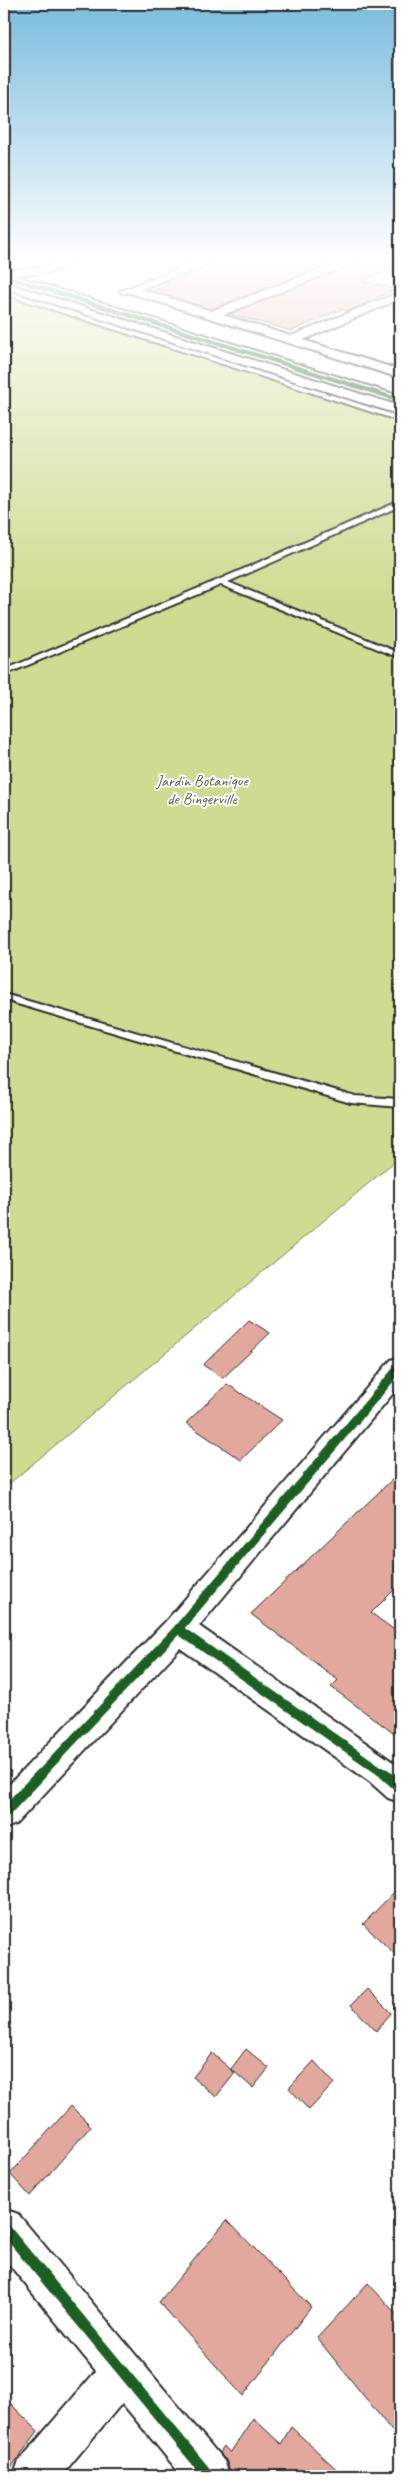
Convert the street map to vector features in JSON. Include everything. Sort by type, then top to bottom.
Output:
[{"type":"street","points":[[316,374],[400,400]]},
{"type":"street","points":[[4,1813],[178,1629],[400,1367]]},
{"type":"street","points":[[178,1629],[380,1770],[400,1787]]},
{"type":"street","points":[[4,2228],[209,2476]]},
{"type":"street","points":[[34,2476],[122,2370]]},
{"type":"lane","points":[[259,374],[400,419]]},
{"type":"lane","points":[[4,673],[220,582],[400,503]]},
{"type":"lane","points":[[220,582],[400,656]]},
{"type":"lane","points":[[4,997],[355,1100],[400,1103]]},
{"type":"green space","name":"Jardin Botanique de Bingerville","points":[[4,374],[251,374],[400,422],[400,1157],[4,1488]]},
{"type":"building","points":[[249,1320],[270,1333],[223,1378],[203,1365]]},
{"type":"building","points":[[227,1384],[282,1420],[241,1460],[186,1423]]},
{"type":"building","points":[[400,1472],[400,1584],[371,1613],[400,1634],[400,1738],[331,1687],[338,1680],[251,1614]]},
{"type":"building","points":[[400,1886],[400,1959],[363,1924]]},
{"type":"building","points":[[367,1989],[391,2013],[376,2031],[351,2005]]},
{"type":"building","points":[[246,2049],[269,2068],[253,2088],[231,2069]]},
{"type":"building","points":[[212,2053],[235,2073],[216,2097],[193,2077]]},
{"type":"building","points":[[314,2061],[334,2083],[309,2110],[289,2088]]},
{"type":"building","points":[[71,2106],[91,2126],[30,2196],[10,2174]]},
{"type":"building","points":[[227,2220],[311,2307],[243,2396],[159,2302]]},
{"type":"building","points":[[368,2283],[400,2318],[400,2441],[317,2338]]},
{"type":"building","points":[[4,2397],[38,2431],[5,2476],[4,2476]]},
{"type":"building","points":[[253,2418],[281,2444],[291,2427],[344,2476],[232,2476],[226,2460],[219,2453],[224,2446],[230,2453]]},
{"type":"cycle path","points":[[316,374],[400,400]]},
{"type":"cycle path","points":[[4,1813],[178,1629],[400,1367]]},
{"type":"cycle path","points":[[178,1629],[380,1770],[400,1787]]},
{"type":"cycle path","points":[[4,2228],[209,2476]]}]
